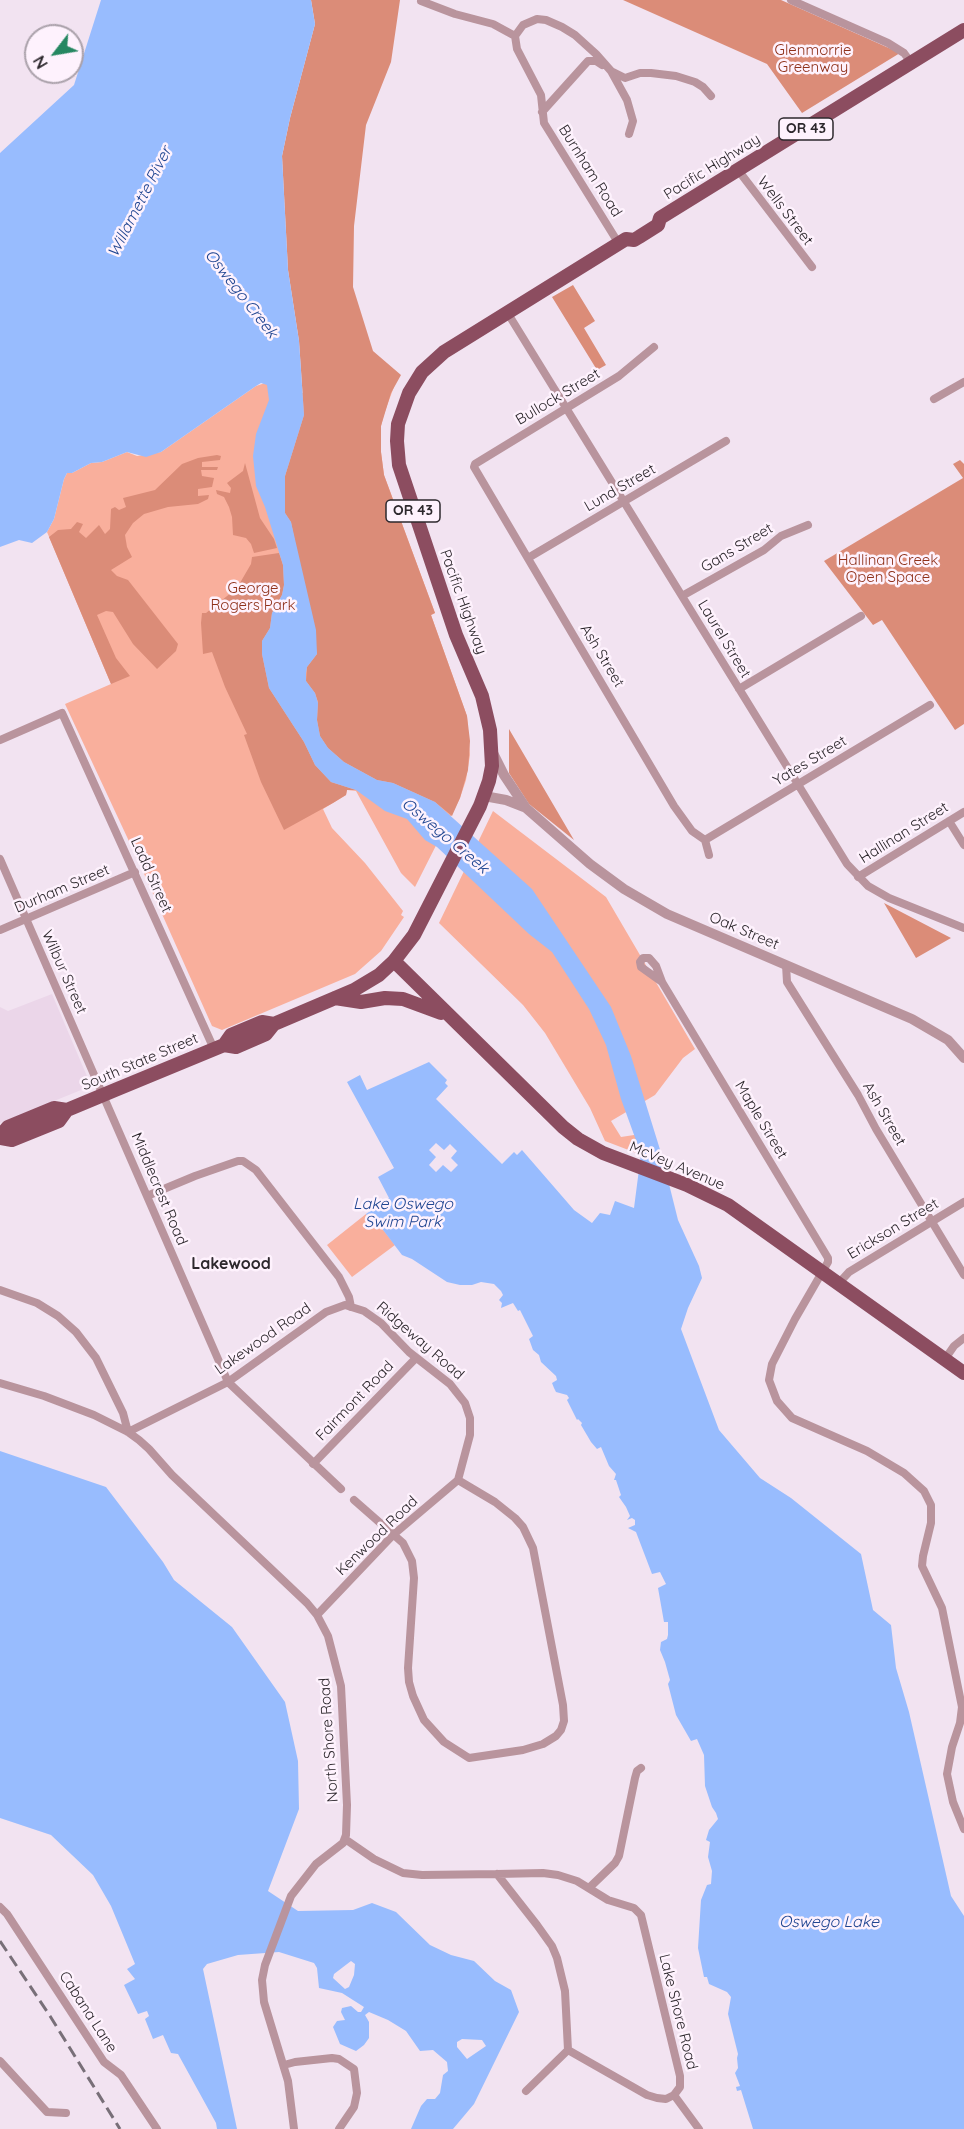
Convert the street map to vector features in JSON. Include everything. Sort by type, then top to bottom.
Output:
[{"type":"main road","name":"Pacific Highway","points":[[394,961],[414,934],[482,801],[492,766],[490,730],[482,696],[456,635],[397,455],[398,424],[402,408],[414,382],[444,351],[623,241],[628,232],[653,217],[660,218],[964,30]]},
{"type":"main road","name":"South State Street","points":[[0,1137],[12,1140],[59,1121],[67,1110],[219,1047],[231,1035],[262,1022],[274,1024],[335,998],[367,983],[394,961]]},
{"type":"main road","name":"McVey Avenue","points":[[394,961],[571,1134],[594,1149],[677,1181],[728,1205],[964,1373]]},
{"type":"main road","name":"McVey Avenue","points":[[335,998],[361,1002],[385,998],[403,999],[450,1017]]},
{"type":"street","points":[[791,0],[888,43],[904,53],[912,63]]},
{"type":"street","points":[[421,1],[455,14],[493,24],[515,36],[523,25],[537,19],[546,20],[575,35],[611,71],[627,99],[633,121],[629,134]]},
{"type":"street","name":"Burnham Road","points":[[515,36],[519,54],[542,95],[544,123],[623,241]]},
{"type":"street","points":[[542,112],[588,62],[596,61],[626,78],[651,73],[676,76],[695,82],[711,96]]},
{"type":"street","name":"Wells Street","points":[[738,170],[812,267]]},
{"type":"street","name":"Laurel Street","points":[[507,312],[826,832],[858,877],[889,898],[964,928]]},
{"type":"street","name":"Bullock Street","points":[[474,467],[475,464],[619,376],[654,347]]},
{"type":"street","points":[[934,399],[964,382]]},
{"type":"street","name":"Lund Street","points":[[528,558],[726,441]]},
{"type":"street","name":"Ash Street","points":[[474,467],[674,806],[692,831],[705,840]]},
{"type":"street","name":"Gans Street","points":[[682,596],[764,550],[781,536],[808,525]]},
{"type":"street","points":[[739,689],[861,616]]},
{"type":"street","name":"Yates Street","points":[[705,840],[930,705]]},
{"type":"street","name":"Ladd Street","points":[[0,740],[62,713],[219,1047]]},
{"type":"street","name":"Oak Street","points":[[491,750],[525,808],[590,864],[624,889],[667,914],[912,1019],[948,1040],[964,1058]]},
{"type":"street","name":"Oak Street","points":[[482,801],[506,800],[525,808]]},
{"type":"street","name":"Hallinan Street","points":[[858,877],[964,812]]},
{"type":"street","points":[[949,821],[964,845]]},
{"type":"street","points":[[705,840],[709,855]]},
{"type":"street","name":"Wilbur Street","points":[[0,859],[104,1095]]},
{"type":"street","name":"Durham Street","points":[[0,930],[135,872]]},
{"type":"street","name":"Ash Street","points":[[786,965],[788,982],[858,1095],[964,1275]]},
{"type":"street","name":"Maple Street","points":[[662,982],[827,1254],[828,1262],[823,1272]]},
{"type":"street","name":"Middlecrest Road","points":[[104,1095],[228,1382],[341,1489]]},
{"type":"street","name":"Ridgeway Road","points":[[147,1196],[195,1176],[243,1161],[256,1170],[339,1277],[349,1297],[351,1307],[364,1311],[381,1323],[416,1358],[456,1389],[468,1410],[470,1435],[458,1480]]},
{"type":"street","name":"Erickson Street","points":[[839,1283],[849,1272],[964,1202]]},
{"type":"street","points":[[823,1272],[777,1354],[769,1374],[770,1387],[777,1401],[792,1418],[888,1462],[915,1482],[929,1499],[931,1523],[922,1566],[942,1608],[962,1707],[947,1774],[953,1802],[964,1829]]},
{"type":"street","points":[[0,1290],[37,1303],[58,1316],[76,1332],[96,1358],[123,1413],[128,1432]]},
{"type":"street","name":"Lakewood Road","points":[[128,1432],[228,1382],[326,1312],[336,1307],[351,1307]]},
{"type":"street","points":[[945,1359],[954,1346],[964,1338]]},
{"type":"street","name":"Fairmont Road","points":[[314,1464],[416,1358]]},
{"type":"street","name":"North Shore Road","points":[[0,1383],[76,1408],[128,1432],[150,1449],[172,1475],[317,1615],[328,1636],[340,1680],[347,1805],[345,1839]]},
{"type":"street","points":[[354,1500],[407,1550],[414,1571],[408,1668],[413,1696],[419,1712],[444,1742],[469,1758],[503,1754],[543,1744],[556,1736],[564,1720],[563,1705],[533,1548],[523,1527],[515,1518],[495,1502],[458,1480]]},
{"type":"street","name":"Kenwood Road","points":[[317,1615],[393,1535],[458,1480]]},
{"type":"street","points":[[589,1888],[620,1856],[635,1778],[641,1767]]},
{"type":"street","points":[[294,2129],[290,2090],[264,2002],[262,1980],[288,1901],[316,1864],[345,1839]]},
{"type":"street","name":"Lake Shore Road","points":[[345,1839],[374,1859],[403,1873],[558,1875],[577,1881],[608,1900],[634,1908],[641,1915],[680,2076],[680,2087],[674,2095]]},
{"type":"street","points":[[497,1874],[552,1946],[566,1991],[568,2050],[526,2091]]},
{"type":"street","name":"Cabana Lane","points":[[0,1907],[8,1914],[104,2062],[122,2075],[157,2129]]},
{"type":"street","points":[[568,2050],[647,2095],[666,2098],[674,2095],[699,2129]]},
{"type":"street","points":[[284,2065],[332,2058],[345,2061],[354,2068],[357,2093],[354,2108],[339,2129]]},
{"type":"street","points":[[0,2061],[47,2112],[66,2113]]},
{"type":"shaded area","points":[[52,994],[89,1081],[86,1088],[0,1123],[0,1007],[8,1011]]},
{"type":"green space","points":[[311,0],[400,0],[391,62],[366,125],[354,226],[353,287],[373,351],[401,375],[391,393],[381,426],[384,475],[435,613],[431,615],[467,716],[470,741],[468,770],[452,816],[435,802],[393,783],[377,780],[344,762],[328,748],[320,736],[317,720],[318,702],[315,693],[306,681],[307,667],[317,654],[291,522],[285,513],[285,476],[304,415],[299,341],[288,270],[282,156],[315,24]]},
{"type":"green space","name":"Glenmorrie Greenway","points":[[623,0],[781,0],[900,53],[802,113],[767,64]]},
{"type":"green space","points":[[573,285],[595,321],[584,328],[606,365],[597,370],[552,297]]},
{"type":"green space","name":"George Rogers Park","points":[[265,383],[318,397],[395,384],[381,426],[384,475],[435,613],[431,615],[467,716],[470,755],[460,798],[415,887],[401,873],[356,791],[347,790],[346,795],[323,809],[332,828],[365,863],[403,911],[401,915],[404,917],[381,951],[355,974],[222,1030],[212,1026],[65,704],[111,684],[47,532],[54,519],[67,473],[127,452],[137,456],[161,452],[256,386]]},
{"type":"green space","points":[[221,456],[220,460],[202,462],[202,467],[218,467],[217,470],[201,470],[202,476],[214,478],[212,487],[198,489],[198,496],[209,495],[208,499],[198,504],[168,507],[144,514],[133,523],[125,535],[132,557],[111,570],[117,576],[128,580],[178,644],[176,651],[157,669],[133,644],[113,612],[106,611],[97,615],[116,658],[130,676],[111,684],[49,537],[58,530],[71,529],[77,522],[83,524],[79,532],[86,538],[99,525],[105,534],[110,529],[111,509],[115,507],[119,510],[126,507],[123,498],[155,490],[182,464],[198,458]]},
{"type":"green space","name":"Hallinan Creek Open Space","points":[[960,460],[964,464],[964,724],[955,730],[882,620],[873,625],[824,561],[963,478],[953,464]]},
{"type":"green space","points":[[245,463],[260,518],[274,539],[277,548],[254,553],[246,538],[233,535],[229,507],[224,497],[217,494],[216,490],[230,493],[231,488],[227,483],[243,471]]},
{"type":"green space","points":[[279,553],[283,565],[284,585],[282,595],[272,613],[270,628],[262,641],[262,654],[269,688],[304,742],[315,765],[331,782],[356,790],[347,790],[346,795],[284,830],[261,782],[244,735],[247,734],[212,652],[203,654],[201,623],[202,613],[206,613],[237,588],[251,564],[252,557]]},
{"type":"green space","points":[[509,729],[574,840],[529,804],[509,773]]},
{"type":"green space","points":[[493,811],[606,897],[695,1049],[683,1058],[655,1095],[611,1121],[621,1137],[647,1133],[652,1159],[605,1141],[590,1108],[545,1033],[523,1005],[439,923]]},
{"type":"green space","points":[[884,903],[951,938],[916,958]]},
{"type":"green space","name":"Lake Oswego Swim Park","points":[[366,1214],[374,1224],[377,1222],[395,1245],[352,1277],[327,1245]]},
{"type":"water","points":[[101,0],[311,0],[315,24],[282,156],[288,270],[299,341],[304,415],[285,476],[285,513],[291,522],[316,630],[317,654],[307,667],[306,681],[315,693],[318,703],[317,720],[320,736],[328,748],[344,762],[377,780],[393,783],[435,802],[532,889],[611,1007],[631,1056],[662,1156],[678,1220],[699,1266],[702,1278],[681,1329],[719,1430],[760,1478],[791,1498],[861,1554],[873,1610],[891,1625],[896,1668],[909,1712],[951,1896],[964,1916],[964,2129],[753,2129],[741,2090],[737,2091],[736,2087],[740,2086],[735,2073],[738,2068],[738,2054],[728,2014],[731,1997],[727,1992],[709,1984],[707,1977],[704,1977],[698,1948],[701,1900],[707,1885],[711,1884],[712,1871],[708,1857],[710,1842],[706,1840],[709,1830],[718,1819],[705,1786],[704,1755],[697,1739],[691,1741],[676,1715],[668,1684],[670,1680],[660,1650],[661,1642],[667,1639],[668,1622],[664,1622],[658,1588],[666,1584],[660,1572],[652,1574],[636,1532],[628,1528],[635,1525],[635,1520],[632,1518],[627,1520],[630,1516],[619,1497],[621,1495],[616,1480],[614,1480],[616,1474],[609,1466],[601,1447],[597,1449],[581,1425],[582,1423],[577,1420],[567,1400],[569,1398],[567,1395],[556,1392],[552,1383],[557,1380],[556,1376],[541,1362],[539,1355],[533,1350],[529,1339],[533,1336],[520,1310],[518,1311],[513,1303],[501,1308],[502,1303],[499,1300],[503,1295],[494,1284],[481,1282],[460,1285],[447,1282],[402,1255],[377,1222],[374,1225],[366,1214],[389,1198],[378,1177],[394,1168],[347,1082],[360,1075],[367,1090],[429,1062],[447,1080],[445,1083],[448,1086],[436,1099],[502,1164],[514,1152],[517,1155],[522,1150],[574,1210],[592,1223],[600,1213],[610,1215],[615,1201],[634,1208],[641,1154],[621,1099],[606,1045],[589,1009],[552,952],[529,934],[437,847],[425,840],[407,819],[385,811],[356,790],[331,782],[315,765],[304,742],[269,688],[262,654],[262,641],[270,628],[272,613],[282,595],[284,585],[283,565],[256,486],[253,456],[256,434],[269,400],[267,385],[261,383],[256,386],[161,452],[146,457],[127,452],[67,473],[54,519],[47,532],[32,543],[19,540],[0,547],[0,153],[74,84],[84,84],[84,54]]},
{"type":"water","points":[[0,1451],[106,1487],[174,1580],[232,1627],[285,1702],[298,1761],[299,1809],[268,1891],[298,1911],[353,1910],[372,1903],[396,1912],[430,1945],[451,1955],[474,1961],[495,1981],[511,1990],[519,2012],[474,2104],[453,2129],[411,2129],[421,2106],[427,2099],[435,2099],[440,2093],[443,2075],[448,2071],[447,2062],[433,2050],[420,2051],[406,2031],[369,2012],[365,2015],[369,2022],[369,2038],[364,2045],[356,2051],[340,2044],[333,2027],[337,2021],[345,2020],[341,2012],[342,2008],[351,2006],[361,2012],[364,2007],[342,1993],[319,1988],[317,1968],[314,1963],[279,1952],[238,1955],[207,1964],[203,1969],[237,2129],[217,2129],[216,2123],[178,2054],[171,2053],[163,2035],[153,2039],[145,2019],[149,2016],[147,2011],[138,2014],[124,1985],[135,1979],[127,1969],[135,1964],[111,1906],[93,1875],[51,1835],[0,1818]],"holes":[[[351,1961],[355,1964],[354,1975],[349,1987],[345,1989],[333,1978],[334,1974]],[[462,2039],[482,2040],[486,2046],[467,2059],[457,2047],[457,2042]]]},
{"type":"pier","points":[[436,1143],[444,1150],[450,1144],[457,1151],[451,1158],[458,1165],[451,1172],[443,1165],[436,1172],[429,1165],[436,1157],[429,1150]]},
{"type":"railway","points":[[0,1941],[120,2129]]},
{"type":"district","name":"Lakewood","points":[[231,1264]]},
{"type":"water label","name":"Willamette River","points":[[140,202]]},
{"type":"water label","name":"Oswego Creek","points":[[241,294]]},
{"type":"water label","name":"Oswego Creek","points":[[445,836]]},
{"type":"water label","name":"Oswego Lake","points":[[829,1922]]}]
